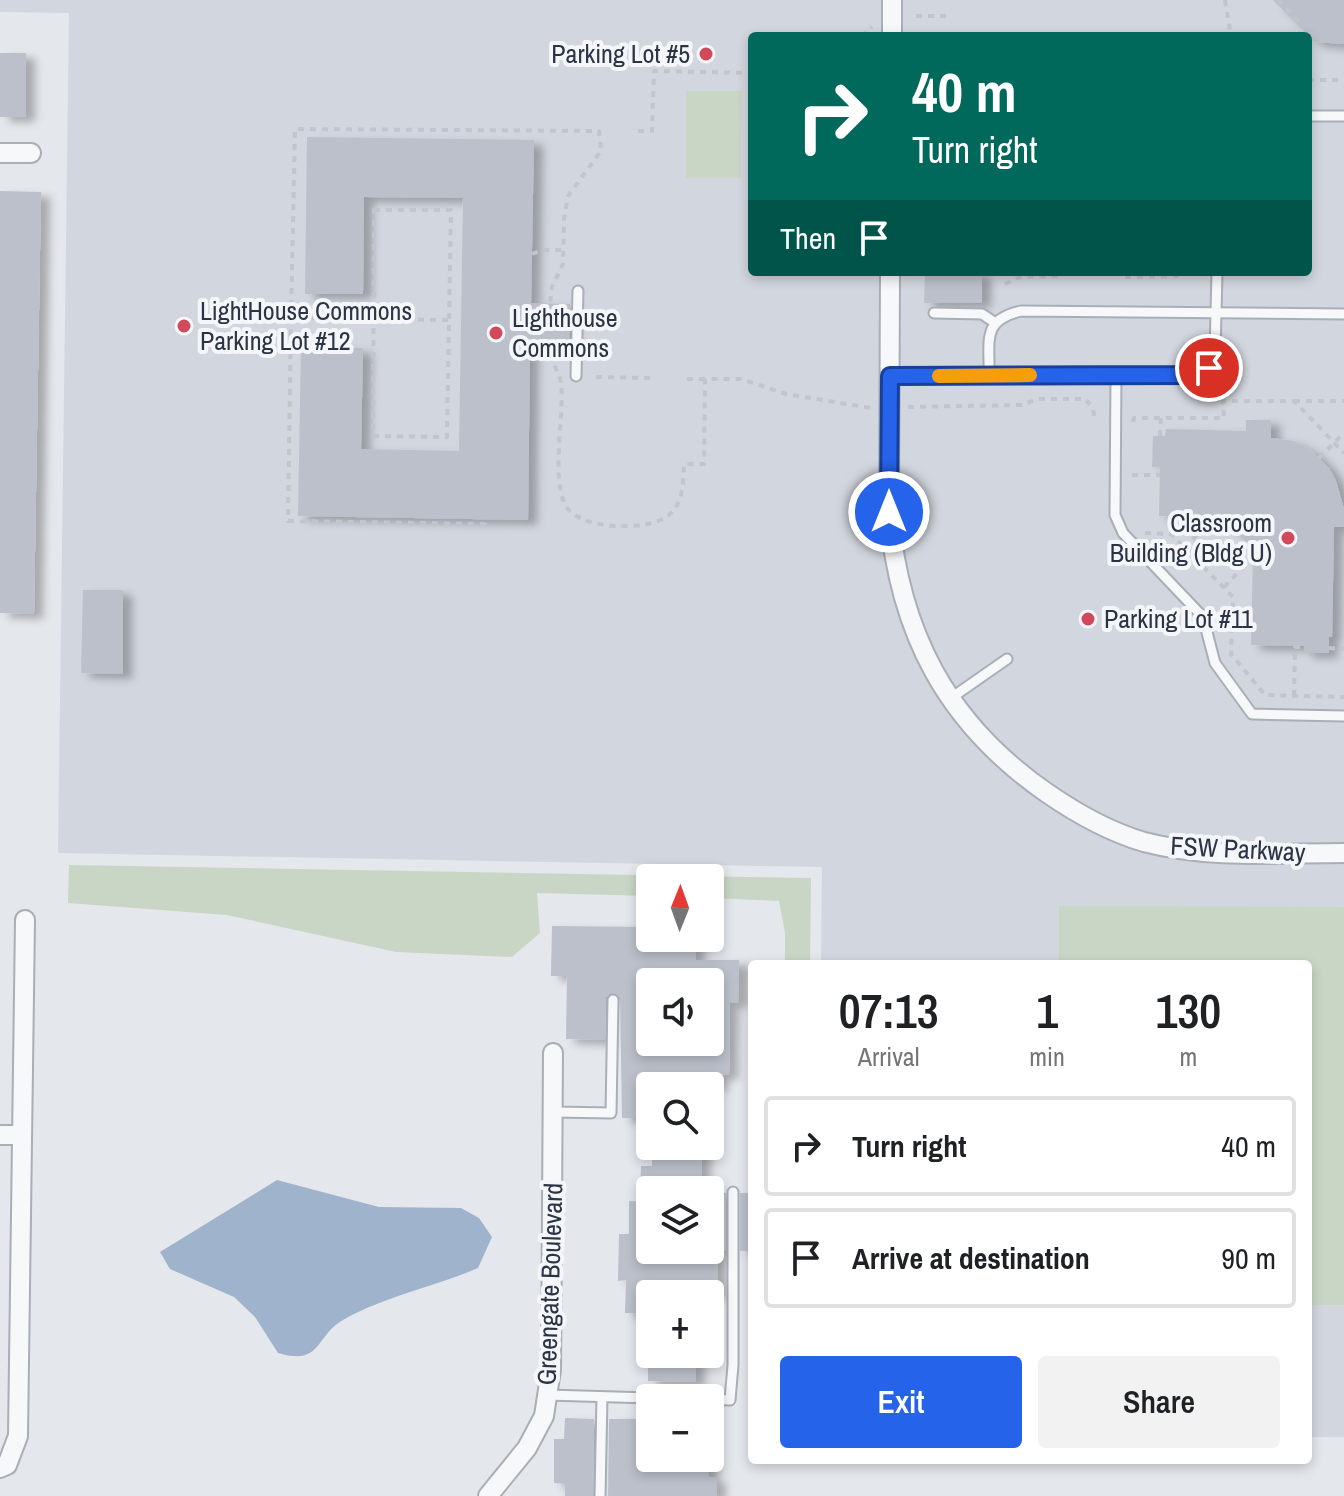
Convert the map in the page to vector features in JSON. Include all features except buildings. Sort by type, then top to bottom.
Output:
[{"type":"street","points":[[892,0],[892,32]]},
{"type":"street","points":[[0,153],[31,153]]},
{"type":"street","name":"FSW Parkway","points":[[890,276],[889,512],[897,578],[915,634],[951,698],[983,738],[1028,780],[1099,824],[1142,841],[1226,853],[1344,853]]},
{"type":"street","points":[[0,1468],[7,1465],[18,1436],[25,920]]},
{"type":"street","name":"Greengate Boulevard","points":[[488,1496],[527,1448],[544,1416],[551,1370],[553,1053]]},
{"type":"street","points":[[0,1135],[21,1135]]},
{"type":"lane","points":[[1312,116],[1344,116]]},
{"type":"lane","points":[[890,376],[1199,375],[1209,368],[1215,354],[1217,276]]},
{"type":"lane","points":[[576,376],[578,291]]},
{"type":"lane","points":[[989,375],[990,335],[994,322],[1004,315],[1021,311],[1344,314]]},
{"type":"lane","points":[[934,313],[982,314],[994,322]]},
{"type":"lane","points":[[1116,375],[1115,515],[1123,533],[1203,617],[1215,663],[1252,714],[1344,716]]},
{"type":"lane","points":[[951,698],[1007,659]]},
{"type":"lane","points":[[554,1112],[611,1113],[613,1000]]},
{"type":"lane","points":[[724,1400],[730,1400],[733,1365],[733,1192]]},
{"type":"lane","points":[[547,1395],[636,1398]]},
{"type":"lane","points":[[600,1496],[602,1397]]},
{"type":"path","points":[[1225,0],[1230,32]]},
{"type":"path","points":[[1278,0],[1304,28],[1300,32]]},
{"type":"path","points":[[916,16],[950,16]]},
{"type":"path","points":[[638,131],[652,131],[654,71],[748,73]]},
{"type":"path","points":[[1312,80],[1344,80]]},
{"type":"path","points":[[485,519],[485,524],[288,521],[295,129],[599,131],[601,151],[568,196],[563,264],[552,287],[550,304]]},
{"type":"path","points":[[374,210],[451,210],[447,437],[373,436],[374,320],[374,210]]},
{"type":"path","points":[[532,254],[542,250],[563,250]]},
{"type":"path","points":[[1005,284],[1020,277],[1058,276]]},
{"type":"path","points":[[1125,277],[1183,276]]},
{"type":"path","points":[[291,318],[449,320]]},
{"type":"path","points":[[548,343],[548,358],[561,383],[560,458],[565,505],[574,516],[589,522],[642,526],[657,523],[669,515],[679,502],[684,464],[704,464],[705,379]]},
{"type":"path","points":[[596,377],[652,378]]},
{"type":"path","points":[[687,379],[741,379],[786,394],[865,408],[1022,405],[1038,399],[1071,399],[1089,402],[1095,417]]},
{"type":"path","points":[[1133,432],[1134,418],[1224,418],[1223,401],[1344,401]]},
{"type":"path","points":[[1294,401],[1344,453]]},
{"type":"path","points":[[1160,436],[1161,418]]},
{"type":"path","points":[[1319,458],[1344,433]]},
{"type":"path","points":[[1131,486],[1132,475],[1160,475]]},
{"type":"path","points":[[1184,548],[1215,517]]},
{"type":"path","points":[[1136,526],[1143,533],[1171,534],[1233,597],[1231,654],[1265,695],[1344,697]]},
{"type":"path","points":[[1224,587],[1253,557]]},
{"type":"path","points":[[1294,696],[1295,647],[1304,647]]},
{"type":"path","points":[[1329,648],[1344,649]]},
{"type":"shaded area","points":[[0,0],[1344,0],[1344,1437],[1312,1437],[1312,960],[821,960],[822,867],[58,853],[69,13],[0,12]]},
{"type":"green space","points":[[686,91],[742,91],[741,178],[686,178]]},
{"type":"green space","points":[[69,865],[636,875],[636,896],[537,893],[540,933],[512,957],[396,952],[227,915],[68,903]]},
{"type":"green space","points":[[724,876],[811,878],[810,960],[785,960],[785,933],[779,901],[724,899]]},
{"type":"green space","points":[[1059,906],[1344,907],[1344,1305],[1312,1305],[1312,960],[1059,960]]},
{"type":"water","points":[[277,1180],[379,1207],[461,1208],[479,1218],[492,1237],[478,1268],[393,1298],[343,1320],[316,1348],[303,1356],[278,1353],[255,1317],[234,1297],[170,1269],[160,1252]]},
{"type":"slow traffic","points":[[939,376],[1030,375]]},
{"type":"place","name":"Parking Lot #5","points":[[706,54]]},
{"type":"place","name":"LightHouse Commons Parking Lot #12","points":[[184,326]]},
{"type":"place","name":"Lighthouse Commons","points":[[496,333]]},
{"type":"place","name":"Classroom Building (Bldg U)","points":[[1288,538]]},
{"type":"place","name":"Parking Lot #11","points":[[1088,619]]},
{"type":"route","points":[[889,512],[890,376],[1199,375],[1209,368]]}]
